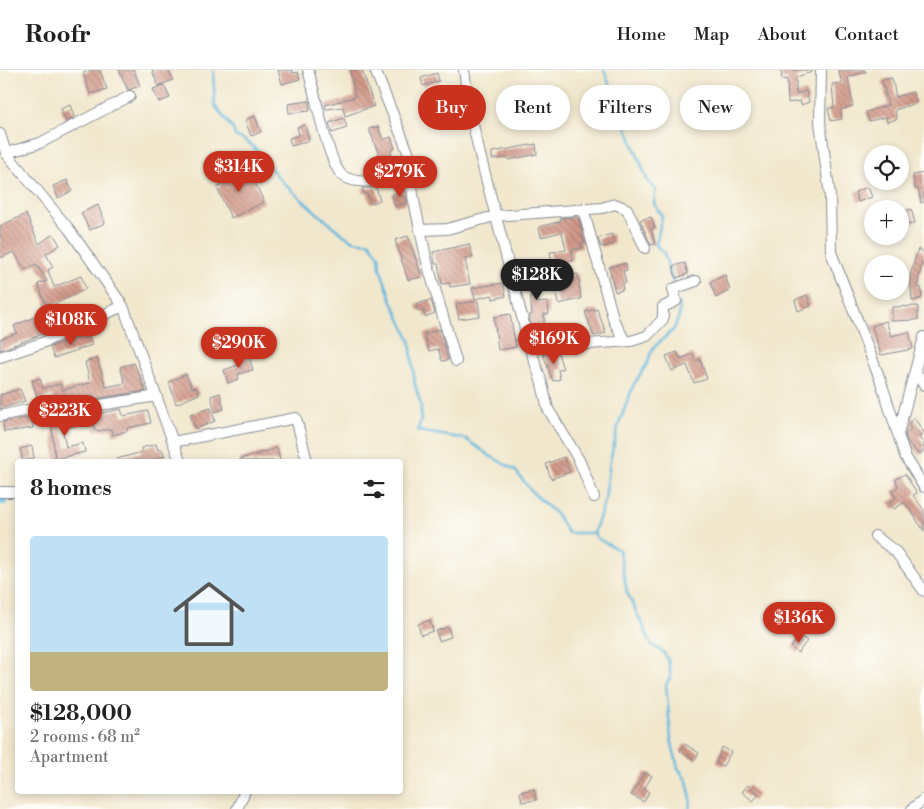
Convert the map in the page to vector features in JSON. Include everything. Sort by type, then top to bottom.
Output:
[{"type":"street","points":[[308,70],[317,98],[327,146],[336,167],[343,176],[363,181],[412,173]]},
{"type":"street","points":[[375,70],[410,157],[413,196],[436,294],[456,360]]},
{"type":"street","points":[[464,70],[470,112],[495,216],[548,409],[574,450],[594,497]]},
{"type":"street","points":[[820,70],[820,122],[830,196],[831,252],[881,382],[905,456],[924,487]]},
{"type":"street","points":[[6,153],[40,143],[130,96]]},
{"type":"street","points":[[0,134],[6,153],[75,236],[124,306],[179,459]]},
{"type":"street","points":[[421,230],[447,229],[495,216],[602,208],[615,204],[628,208],[644,248]]},
{"type":"street","points":[[583,209],[614,321],[625,341]]},
{"type":"street","points":[[530,348],[625,341],[647,336],[663,319],[662,307],[676,301],[673,289],[696,281]]},
{"type":"street","points":[[0,357],[42,343],[124,306]]},
{"type":"street","points":[[897,435],[924,337]]},
{"type":"street","points":[[915,372],[924,385]]},
{"type":"street","points":[[0,416],[27,410],[69,410],[157,396]]},
{"type":"street","points":[[173,442],[296,418],[306,459]]},
{"type":"street","points":[[0,492],[15,492]]},
{"type":"street","points":[[874,536],[896,552],[924,591]]},
{"type":"street","points":[[237,809],[244,794]]},
{"type":"street","points":[[912,809],[924,799]]},
{"type":"building","points":[[100,70],[107,89],[90,94],[83,73]]},
{"type":"building","points":[[119,70],[134,70],[140,86],[128,90]]},
{"type":"building","points":[[152,70],[168,70],[173,80],[158,86]]},
{"type":"building","points":[[278,70],[298,72],[300,79],[282,84]]},
{"type":"building","points":[[350,70],[362,70],[374,106],[345,116],[343,107],[326,109],[325,105],[355,97]]},
{"type":"building","points":[[781,70],[811,70],[812,72],[796,77],[796,94],[806,91],[809,102],[801,105],[800,101],[788,103],[787,79],[782,80]]},
{"type":"building","points":[[838,70],[865,70],[866,72],[848,77],[853,106],[841,110],[842,119],[831,121],[828,108],[834,108],[832,84],[842,83]]},
{"type":"building","points":[[437,73],[439,81],[423,85],[421,78]]},
{"type":"building","points":[[892,78],[896,97],[913,92],[916,103],[895,110],[897,119],[887,122],[886,117],[869,121],[866,112],[888,105],[882,80]]},
{"type":"building","points":[[164,85],[170,98],[159,102],[153,89]]},
{"type":"building","points":[[309,101],[310,111],[289,113],[288,104]]},
{"type":"building","points":[[70,105],[74,117],[66,122],[61,109]]},
{"type":"building","points":[[255,116],[261,132],[251,136],[245,120]]},
{"type":"building","points":[[344,118],[347,128],[332,133],[329,123]]},
{"type":"building","points":[[305,125],[309,141],[291,146],[289,138],[299,135],[297,127]]},
{"type":"building","points":[[378,126],[383,140],[391,137],[395,148],[391,150],[395,170],[379,173],[377,161],[381,160],[369,129]]},
{"type":"building","points":[[536,144],[537,154],[509,160],[508,158],[492,159],[492,152]]},
{"type":"building","points":[[225,168],[230,182],[250,172],[264,202],[231,218],[217,188],[221,186],[216,171]]},
{"type":"building","points":[[924,173],[924,202],[921,203],[918,189],[915,189],[913,175]]},
{"type":"building","points":[[67,180],[72,191],[58,198],[53,186]]},
{"type":"building","points":[[362,188],[376,188],[380,200],[371,204],[367,193],[364,194]]},
{"type":"building","points":[[864,189],[869,190],[872,197],[858,202],[855,192]]},
{"type":"building","points":[[405,191],[407,203],[395,206],[392,194]]},
{"type":"building","points":[[98,205],[105,223],[90,230],[81,213]]},
{"type":"building","points":[[911,209],[915,223],[909,225],[909,210]]},
{"type":"building","points":[[26,214],[39,244],[53,234],[60,245],[46,254],[53,267],[48,270],[54,287],[81,276],[86,289],[47,308],[38,284],[47,281],[36,264],[25,270],[14,252],[0,258],[0,226]]},
{"type":"building","points":[[578,217],[584,243],[581,243],[582,248],[572,250],[573,261],[552,262],[550,252],[566,250],[562,232],[541,237],[539,227],[561,221],[560,218]]},
{"type":"building","points":[[651,217],[655,228],[651,229],[655,244],[651,245],[640,220]]},
{"type":"building","points":[[612,234],[614,244],[601,247],[598,238]]},
{"type":"building","points":[[408,236],[422,277],[408,280],[395,240]]},
{"type":"building","points":[[469,244],[473,257],[465,259],[470,284],[450,287],[449,283],[442,284],[438,264],[435,264],[433,252]]},
{"type":"building","points":[[918,249],[924,252],[924,264],[922,263],[917,288],[921,287],[922,298],[912,301],[910,276]]},
{"type":"building","points":[[626,263],[627,270],[623,271],[626,283],[622,284],[623,290],[615,292],[609,267]]},
{"type":"building","points":[[685,263],[688,274],[676,278],[673,266]]},
{"type":"building","points":[[578,274],[581,299],[558,304],[554,279]]},
{"type":"building","points":[[725,275],[730,290],[716,298],[710,282]]},
{"type":"building","points":[[545,276],[548,286],[536,289],[538,303],[548,302],[549,314],[544,314],[544,325],[531,326],[529,315],[532,315],[530,292],[527,292],[526,279]]},
{"type":"building","points":[[503,283],[506,296],[493,299],[492,295],[475,299],[472,288]]},
{"type":"building","points":[[807,295],[811,306],[798,311],[795,300]]},
{"type":"building","points":[[431,300],[435,313],[425,317],[423,310],[418,311],[416,304]]},
{"type":"building","points":[[478,301],[480,316],[459,319],[456,304]]},
{"type":"building","points":[[918,306],[918,319],[892,321],[892,307]]},
{"type":"building","points":[[597,309],[606,333],[594,336],[585,312]]},
{"type":"building","points":[[48,311],[56,329],[0,350],[0,339],[17,333],[14,326]]},
{"type":"building","points":[[510,314],[516,347],[498,350],[494,317]]},
{"type":"building","points":[[886,321],[891,336],[909,332],[913,349],[881,355],[872,326]]},
{"type":"building","points":[[440,329],[448,360],[442,361],[438,349],[429,351],[424,334]]},
{"type":"building","points":[[88,333],[92,345],[54,358],[50,347]]},
{"type":"building","points":[[677,352],[680,359],[693,354],[695,361],[700,359],[707,379],[694,383],[687,365],[672,371],[666,356]]},
{"type":"building","points":[[558,353],[563,369],[558,370],[560,379],[553,381],[543,354]]},
{"type":"building","points":[[249,356],[253,370],[238,374],[239,379],[228,383],[224,370],[238,365],[236,360]]},
{"type":"building","points":[[97,358],[106,387],[125,383],[120,367],[134,363],[146,391],[94,399],[93,395],[68,403],[54,403],[52,395],[38,400],[32,381],[40,378],[43,388],[61,384],[62,390],[90,383],[85,362]]},
{"type":"building","points":[[186,374],[192,388],[196,387],[199,394],[176,404],[169,382]]},
{"type":"building","points":[[20,389],[25,401],[0,409],[0,395]]},
{"type":"building","points":[[220,393],[224,409],[215,412],[211,396]]},
{"type":"building","points":[[211,408],[215,421],[196,429],[190,414]]},
{"type":"building","points":[[121,409],[123,416],[148,411],[151,423],[127,428],[127,431],[113,435],[112,429],[95,431],[92,415]]},
{"type":"building","points":[[78,416],[80,425],[62,428],[66,447],[83,443],[85,452],[55,459],[51,417]]},
{"type":"building","points":[[31,417],[33,428],[4,432],[3,422]]},
{"type":"building","points":[[913,417],[924,432],[919,437],[924,444],[924,451],[919,455],[907,441],[905,434],[911,429],[908,425]]},
{"type":"building","points":[[156,444],[158,450],[162,449],[165,456],[155,459],[117,459],[142,452],[141,448]]},
{"type":"building","points":[[32,446],[34,458],[22,459],[20,449]]},
{"type":"building","points":[[277,448],[280,459],[240,459]]},
{"type":"building","points":[[564,457],[570,472],[551,479],[546,464]]},
{"type":"building","points":[[905,474],[917,493],[913,495],[924,510],[924,531],[905,502],[894,509],[889,502],[896,498],[892,491],[898,487],[896,479]]},
{"type":"building","points":[[430,620],[433,631],[421,635],[418,624]]},
{"type":"building","points":[[448,627],[451,637],[439,641],[436,631]]},
{"type":"building","points":[[800,636],[807,641],[798,653],[791,647]]},
{"type":"building","points":[[685,744],[699,753],[695,760],[680,751]]},
{"type":"building","points":[[722,747],[731,752],[723,766],[716,763]]},
{"type":"building","points":[[645,772],[652,776],[644,789],[649,792],[644,802],[631,795]]},
{"type":"building","points":[[748,785],[759,794],[753,801],[742,792]]},
{"type":"building","points":[[534,789],[536,800],[522,802],[520,792]]},
{"type":"waterway","points":[[213,70],[215,106],[233,129],[235,136],[254,148],[283,183],[328,223],[354,241],[370,243],[379,256],[380,268],[392,302],[410,340],[415,385],[421,405],[421,419],[418,431],[466,439],[490,456],[515,470],[531,491],[557,515],[568,533],[594,533],[598,539],[619,550],[627,592],[652,645],[664,653],[668,660],[671,676],[666,685],[671,739],[678,768],[687,781],[691,799],[689,809]]},
{"type":"waterway","points":[[604,70],[648,182],[656,190],[654,203],[662,216],[656,245],[664,253],[674,286]]},
{"type":"waterway","points":[[594,533],[605,500],[610,461],[619,423],[634,384],[647,364],[653,348],[674,329],[679,316],[680,303]]}]
